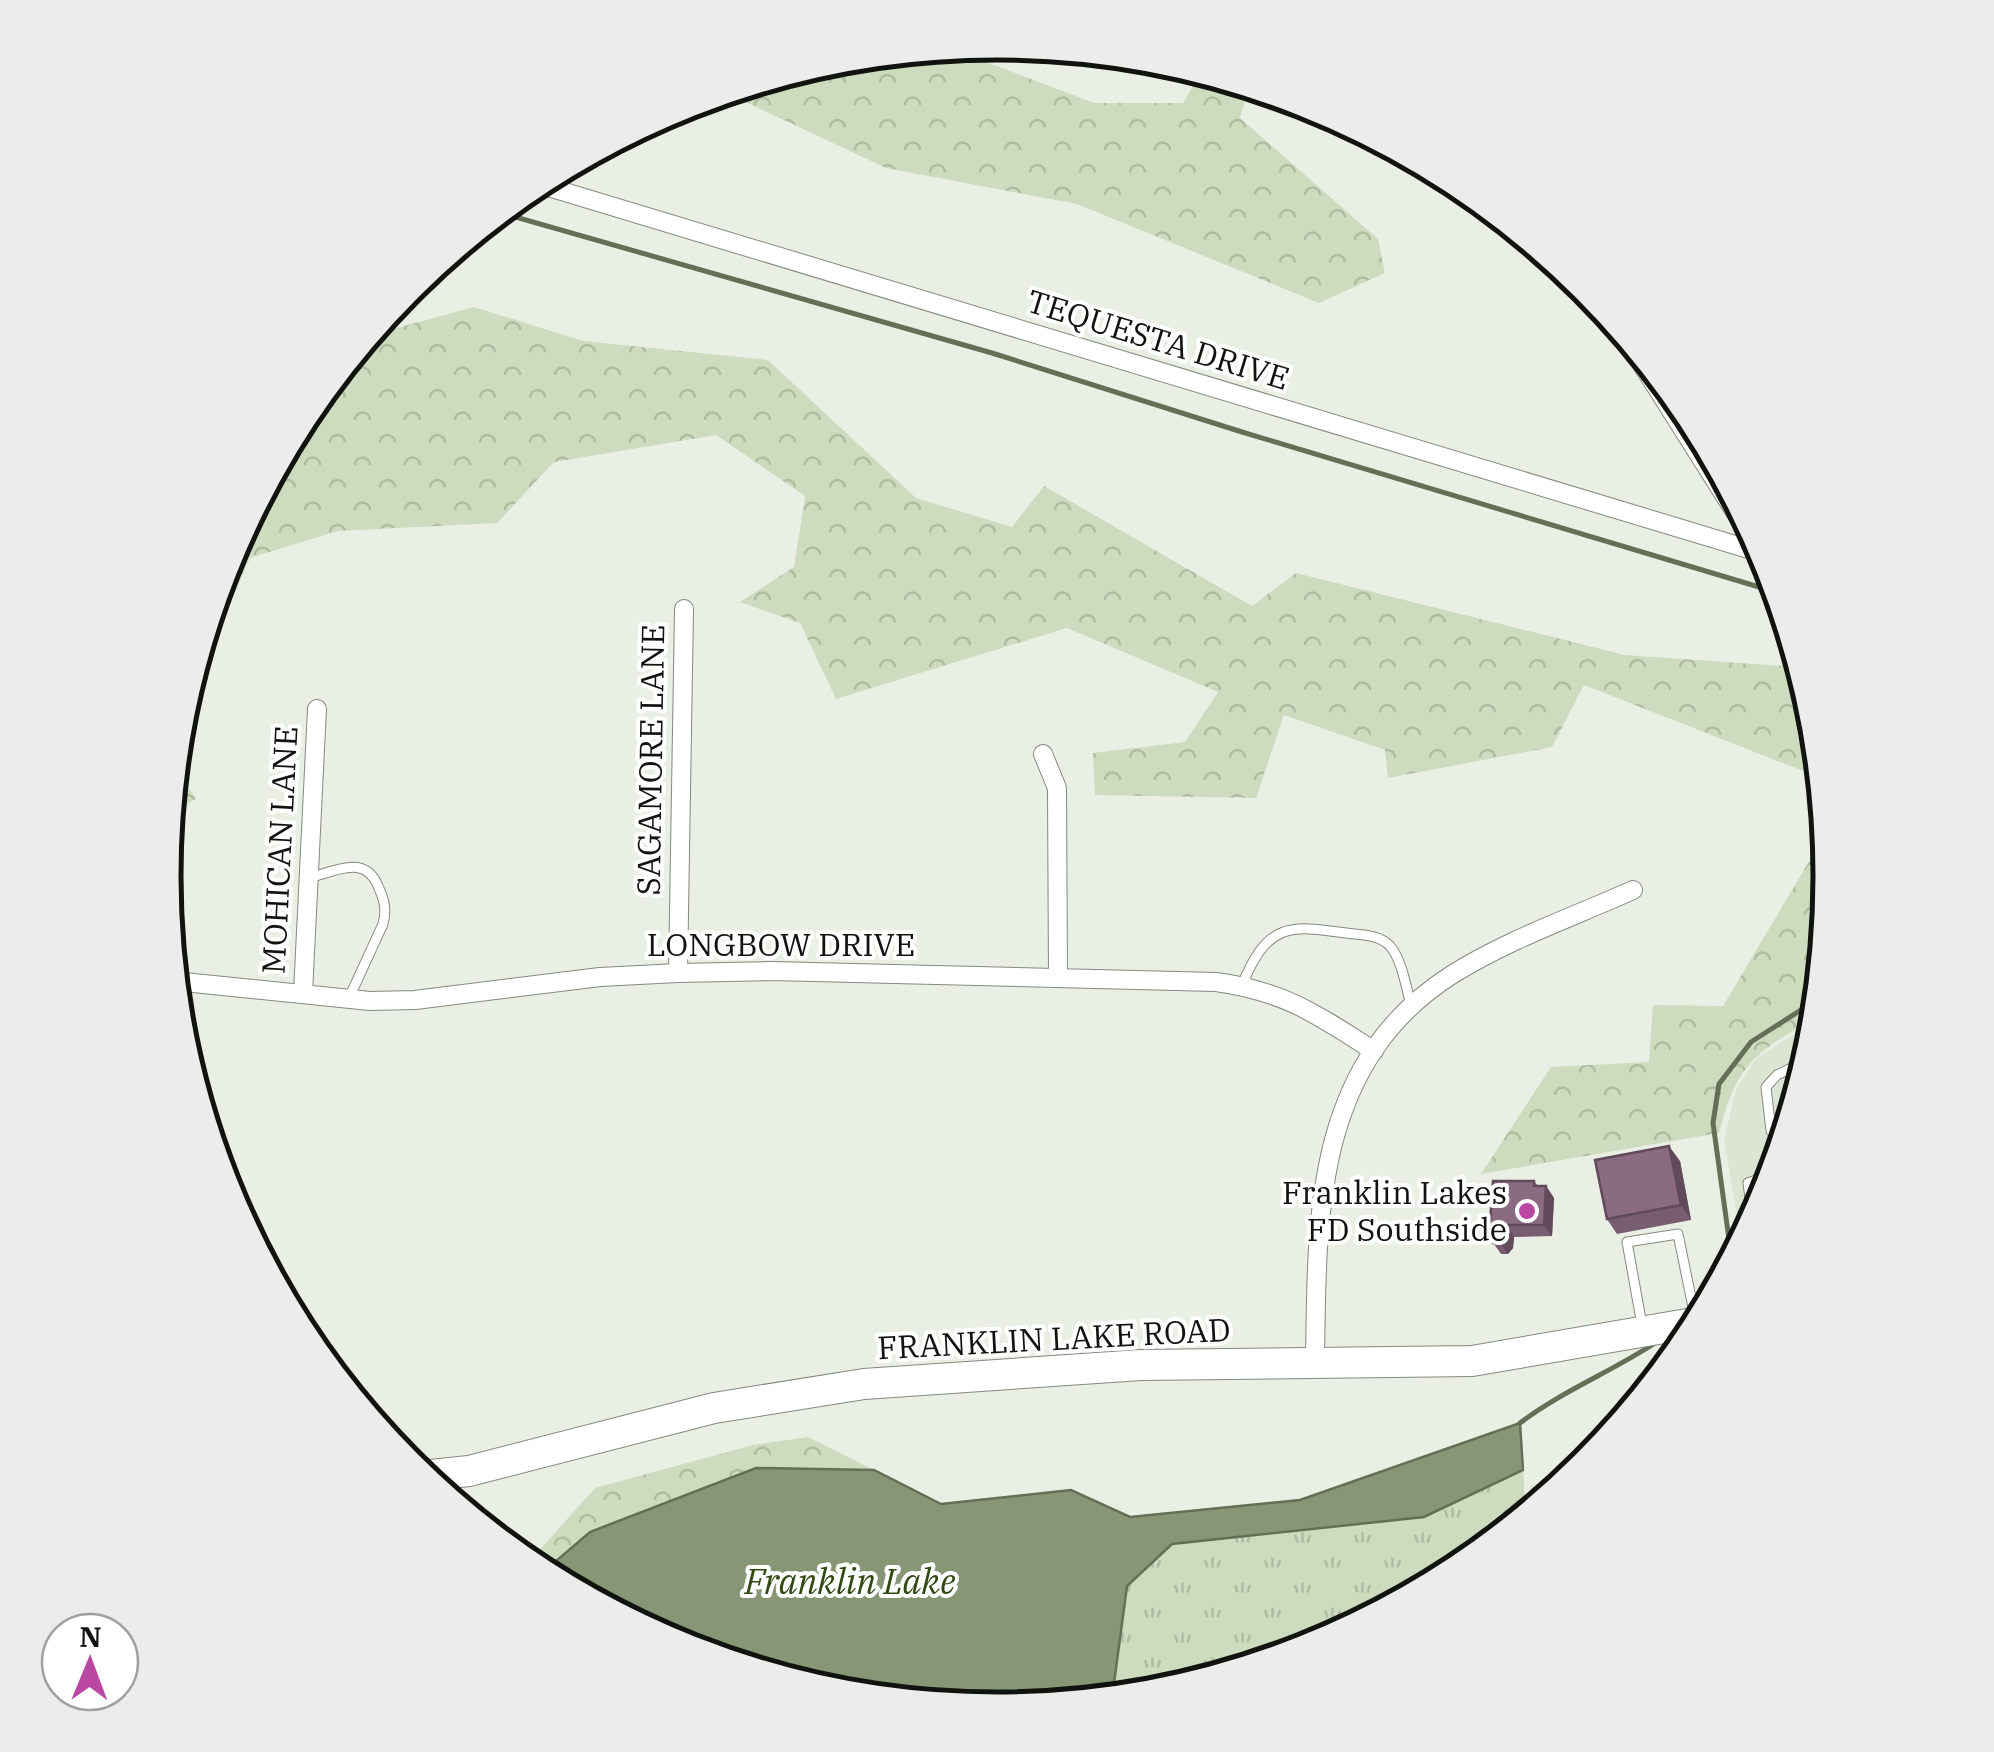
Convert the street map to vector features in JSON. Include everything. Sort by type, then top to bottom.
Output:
[{"type":"main road","name":"FRANKLIN LAKE ROAD","points":[[442,1474],[470,1471],[714,1408],[864,1384],[1142,1365],[1472,1361],[1633,1334],[1681,1320]]},
{"type":"street","name":"TEQUESTA DRIVE","points":[[558,189],[1744,548]]},
{"type":"street","name":"SAGAMORE LANE","points":[[678,972],[684,609]]},
{"type":"street","name":"MOHICAN LANE","points":[[304,994],[317,709]]},
{"type":"street","points":[[1044,754],[1057,788],[1058,978]]},
{"type":"street","points":[[1315,1364],[1317,1224],[1323,1182],[1350,1094],[1374,1052],[1412,1007],[1449,977],[1486,955],[1633,890]]},
{"type":"street","name":"LONGBOW DRIVE","points":[[188,982],[348,1000],[415,1000],[560,981],[678,972],[771,971],[1242,985],[1278,994],[1308,1008],[1374,1052]]},
{"type":"lane","points":[[309,878],[358,865],[374,876],[382,897],[386,912],[348,1000]]},
{"type":"lane","points":[[1242,985],[1264,945],[1275,934],[1298,927],[1317,929],[1378,938],[1390,946],[1412,1007]]},
{"type":"lane","points":[[1772,1132],[1766,1087],[1789,1069]]},
{"type":"lane","points":[[1633,1334],[1637,1300],[1628,1242],[1678,1234],[1692,1302]]},
{"type":"shaded area","points":[[1798,1032],[1770,1138],[1738,1218],[1724,1141],[1736,1089],[1757,1058]]},
{"type":"green space","points":[[983,61],[1094,103],[1183,103],[1194,85],[1208,88],[1245,99],[1240,118],[1378,239],[1385,273],[1319,303],[1077,204],[886,168],[743,101],[890,67]]},
{"type":"green space","points":[[474,307],[583,341],[768,360],[916,498],[1012,527],[1044,486],[1252,606],[1296,573],[1625,655],[1785,666],[1806,772],[1584,685],[1552,747],[1388,778],[1385,750],[1284,715],[1256,798],[1095,795],[1093,753],[1185,742],[1218,692],[1067,628],[836,699],[800,623],[740,602],[794,567],[805,496],[716,435],[554,462],[497,523],[338,531],[250,558],[221,625],[243,564],[290,468],[350,379],[391,329]]},
{"type":"green space","points":[[187,784],[196,799],[185,805]]},
{"type":"green space","points":[[1812,856],[1811,929],[1798,1028],[1751,1062],[1733,1090],[1719,1133],[1481,1174],[1551,1067],[1649,1062],[1653,1005],[1723,1006]]},
{"type":"green space","points":[[808,1437],[874,1470],[756,1468],[590,1532],[556,1561],[539,1551],[595,1488],[753,1445]]},
{"type":"green space","points":[[1523,1470],[1525,1498],[1450,1554],[1358,1608],[1259,1649],[1114,1683],[1127,1586],[1172,1543],[1424,1517]]},
{"type":"water","name":"Franklin Lake","points":[[1520,1423],[1523,1470],[1424,1517],[1172,1544],[1127,1586],[1114,1683],[1104,1685],[997,1692],[890,1685],[838,1676],[735,1649],[685,1630],[636,1608],[556,1561],[590,1532],[756,1468],[874,1470],[941,1504],[1071,1490],[1130,1517],[1300,1500]]},
{"type":"building","points":[[1669,1146],[1681,1205],[1607,1219],[1595,1160]]},
{"type":"building","name":"Franklin Lakes FD Southside","points":[[1493,1181],[1534,1181],[1534,1186],[1546,1186],[1544,1225],[1506,1225],[1505,1237],[1500,1243],[1493,1243],[1489,1237]]},
{"type":"waterway","points":[[517,217],[992,353],[1760,587]]},
{"type":"waterway","points":[[1729,1237],[1713,1123],[1719,1084],[1751,1042],[1801,1010]]},
{"type":"waterway","points":[[1520,1423],[1655,1343]]},
{"type":"place","name":"Franklin Lakes FD Southside","points":[[1527,1211]]}]
